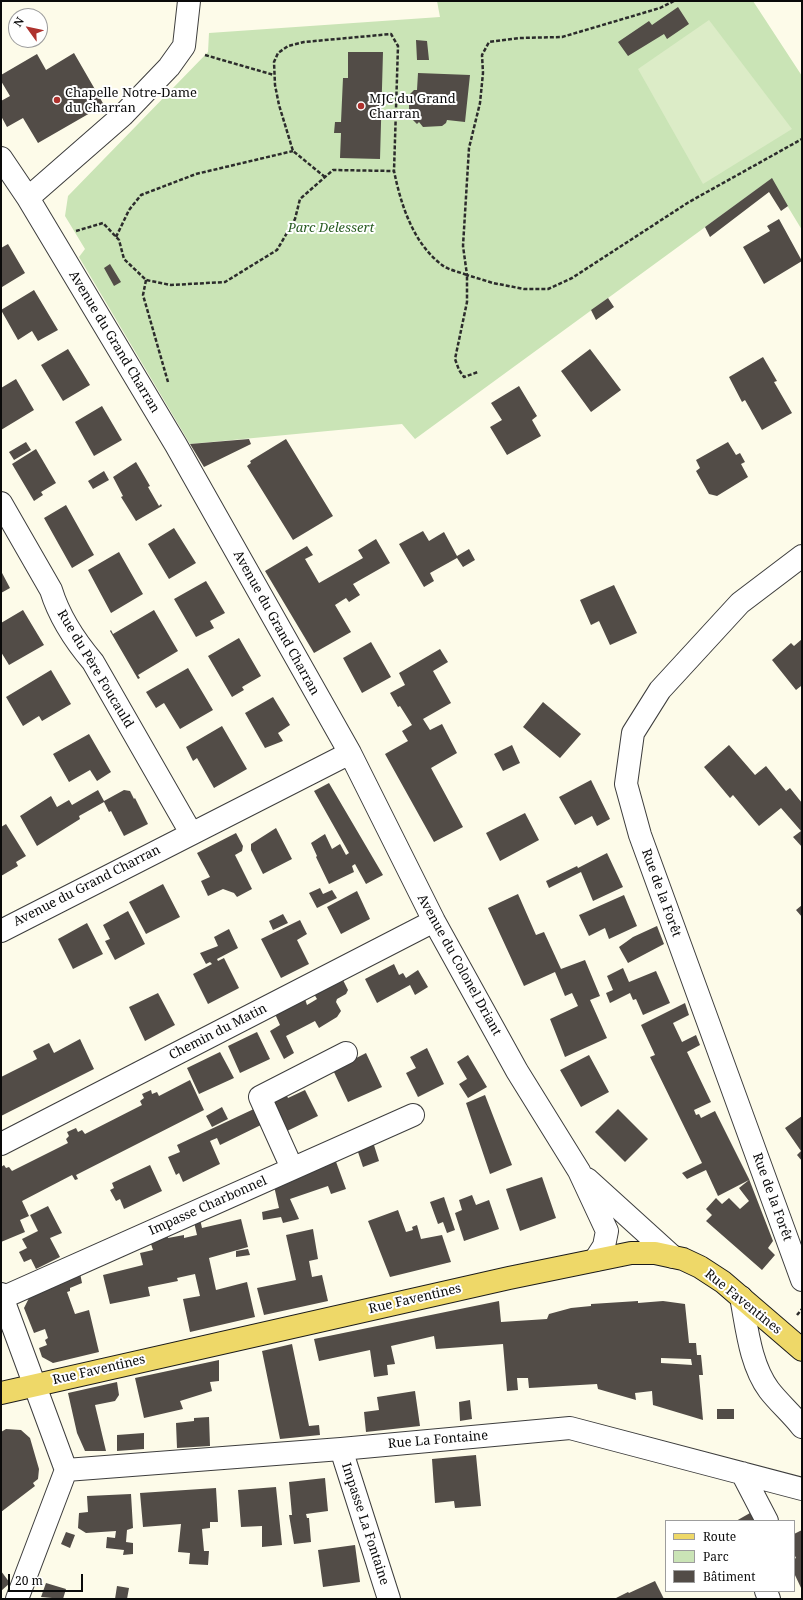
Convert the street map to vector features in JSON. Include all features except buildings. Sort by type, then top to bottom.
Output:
[{"type":"main road","name":"Rue Faventines","points":[[1,1393],[595,1260],[639,1253],[655,1253],[683,1259],[700,1267],[723,1282],[801,1348]]},
{"type":"street","points":[[28,198],[123,115],[169,67],[184,46],[189,1]]},
{"type":"street","name":"Avenue du Grand Charran","points":[[1,158],[28,198],[176,445],[350,753],[1,931]]},
{"type":"street","name":"Rue du Père Foucauld","points":[[1,503],[51,590],[55,602],[81,648],[93,662],[191,833]]},
{"type":"street","name":"Rue de la Forêt","points":[[802,556],[740,603],[660,690],[633,733],[626,784],[640,835],[802,1280]]},
{"type":"street","name":"Avenue du Colonel Driant","points":[[350,753],[434,921],[517,1071],[579,1171],[607,1231],[604,1246],[595,1260]]},
{"type":"street","name":"Chemin du Matin","points":[[1,1144],[434,921]]},
{"type":"street","points":[[292,1168],[260,1097],[346,1052]]},
{"type":"street","name":"Impasse Charbonnel","points":[[2,1296],[413,1115]]},
{"type":"street","name":"Avenue du Colonel Driant","points":[[579,1171],[672,1257]]},
{"type":"street","points":[[2,1296],[66,1470],[17,1599]]},
{"type":"street","points":[[741,1297],[752,1353],[757,1367],[769,1390],[802,1427]]},
{"type":"street","name":"Rue La Fontaine","points":[[66,1470],[341,1449],[570,1428],[802,1489]]},
{"type":"street","name":"Impasse La Fontaine","points":[[341,1449],[389,1599]]},
{"type":"street","points":[[742,1473],[766,1520]]},
{"type":"path","points":[[478,372],[464,377],[459,370],[456,360],[467,302],[467,275],[463,246],[469,148],[480,103],[483,73],[482,55],[489,42],[519,38],[562,37],[660,8],[674,1]]},
{"type":"path","points":[[325,177],[297,156],[293,151],[279,105],[274,75],[274,62],[278,52],[288,46],[304,42],[390,34],[398,46],[394,171],[400,198],[420,244],[443,266],[493,283],[524,288],[548,289],[572,278],[688,202],[802,139]]},
{"type":"path","points":[[199,52],[213,59],[274,75]]},
{"type":"path","points":[[116,237],[129,210],[141,195],[196,174],[293,151]]},
{"type":"path","points":[[70,232],[103,223],[116,237],[124,259],[146,280],[171,285],[224,282],[276,250],[295,218],[300,199],[333,170],[394,171]]},
{"type":"path","points":[[146,280],[143,295],[167,375],[169,389]]},
{"type":"green space","name":"Parc Delessert","points":[[437,1],[753,1],[802,76],[802,230],[771,179],[415,439],[402,424],[190,444],[79,257],[85,249],[65,216],[68,196],[208,52],[209,33],[440,17]]},
{"type":"green space","points":[[709,20],[792,129],[703,184],[638,69]]},
{"type":"place","name":"Chapelle Notre-Dame du Charran","points":[[57,100]]},
{"type":"place","name":"MJC du Grand Charran","points":[[361,106]]}]
